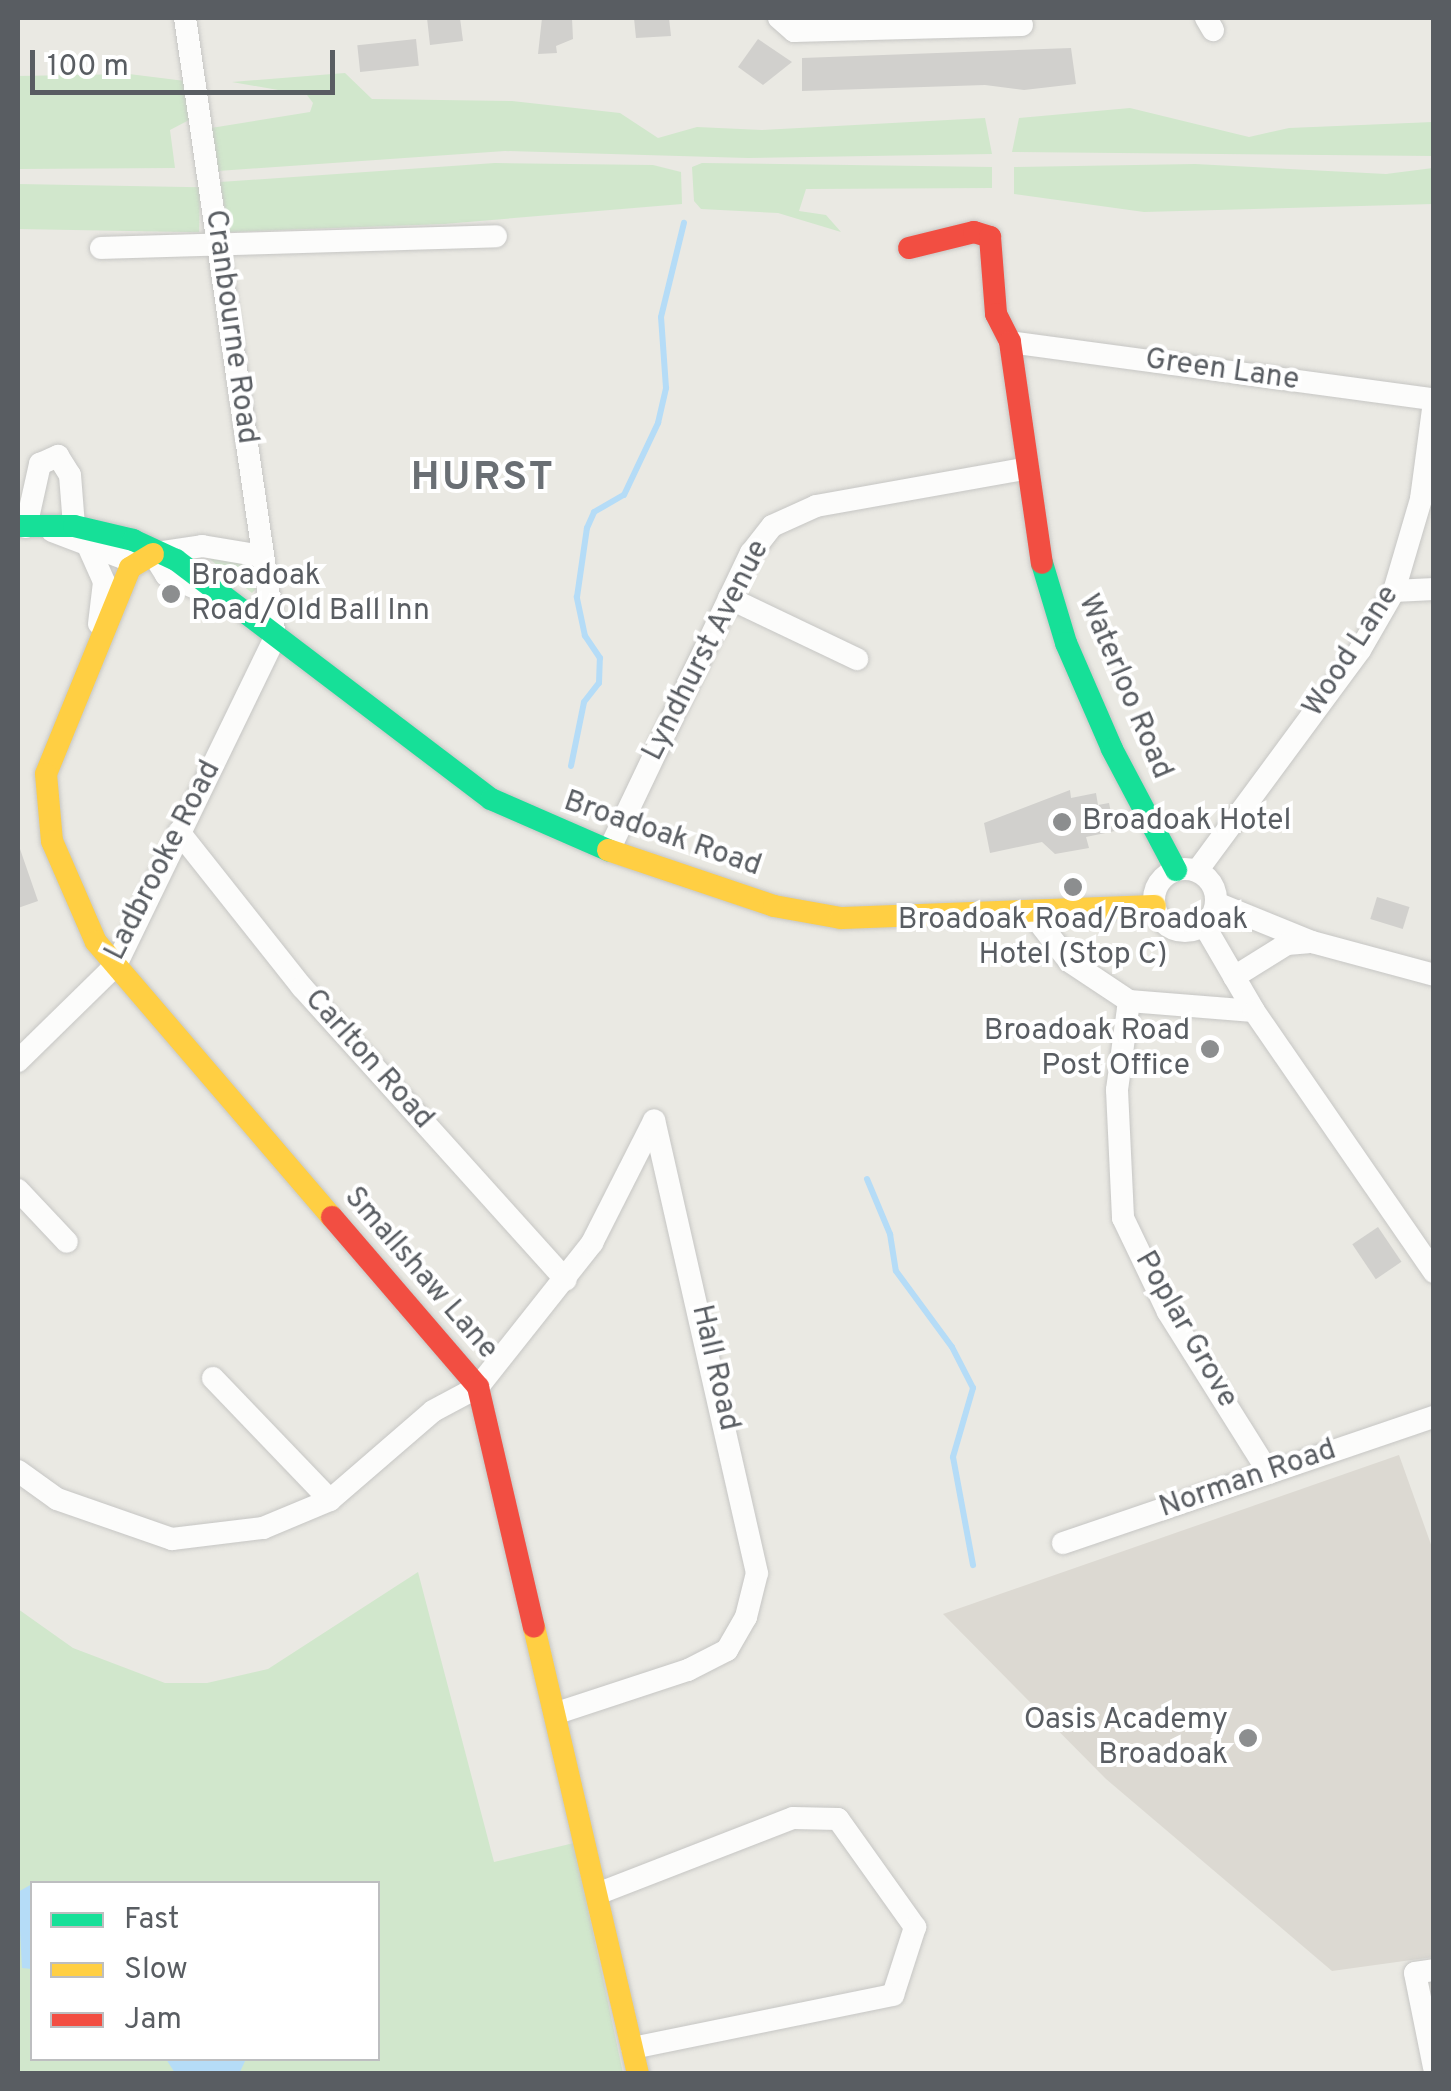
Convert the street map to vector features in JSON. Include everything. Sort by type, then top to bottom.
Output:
[{"type":"street","name":"Cranbourne Road","points":[[185,18],[275,636]]},
{"type":"street","points":[[780,18],[794,30],[1022,25]]},
{"type":"street","name":"Waterloo Road","points":[[909,248],[974,232],[990,237],[996,314],[1010,342],[1023,469],[1066,643],[1112,750],[1187,871]]},
{"type":"street","points":[[101,248],[219,240],[496,236]]},
{"type":"street","name":"Green Lane","points":[[1010,342],[1434,400]]},
{"type":"street","name":"Wood Lane","points":[[1187,871],[1360,650],[1394,591],[1421,499],[1434,400]]},
{"type":"street","points":[[22,526],[40,464],[58,456],[70,475],[63,528],[89,548],[123,558],[202,546],[262,556]]},
{"type":"street","name":"Lyndhurst Avenue","points":[[611,846],[730,598],[772,526],[816,506],[1023,469]]},
{"type":"street","name":"Broadoak Road","points":[[22,526],[63,528],[133,540],[204,578],[220,597],[491,799],[540,825],[611,846],[774,906],[840,918],[1155,906]]},
{"type":"street","name":"Smallshaw Lane","points":[[89,548],[104,582],[97,658]]},
{"type":"street","name":"Smallshaw Lane","points":[[154,554],[130,568],[97,658],[54,753],[43,797],[52,842],[96,942],[478,1387],[638,2074]]},
{"type":"street","points":[[1394,591],[1434,589]]},
{"type":"street","points":[[730,598],[856,658]]},
{"type":"street","name":"Ladbrooke Road","points":[[18,1061],[116,965],[275,636]]},
{"type":"street","name":"Carlton Road","points":[[179,832],[302,987],[566,1280]]},
{"type":"street","points":[[1187,871],[1212,884],[1216,902],[1204,925],[1174,928],[1155,906],[1156,888],[1187,871]]},
{"type":"street","points":[[1216,902],[1312,942],[1434,975]]},
{"type":"street","points":[[1030,911],[1070,961],[1128,1000],[1254,1011]]},
{"type":"street","points":[[1204,925],[1254,1011],[1434,1272]]},
{"type":"street","points":[[1234,977],[1287,944],[1312,942]]},
{"type":"street","name":"Poplar Grove","points":[[1128,1000],[1117,1090],[1123,1218],[1168,1312],[1269,1473]]},
{"type":"street","name":"Hall Road","points":[[557,1713],[688,1670],[727,1650],[746,1617],[757,1573],[752,1530],[654,1122],[615,1204],[566,1280]]},
{"type":"street","points":[[18,1190],[68,1242]]},
{"type":"street","points":[[18,1471],[57,1499],[172,1539],[263,1528],[330,1500],[433,1411],[478,1387],[566,1280]]},
{"type":"street","points":[[213,1378],[330,1500]]},
{"type":"street","name":"Norman Road","points":[[1064,1544],[1434,1417]]},
{"type":"street","points":[[598,1894],[794,1818],[838,1819],[915,1927],[894,1995],[632,2048]]},
{"type":"street","points":[[1434,1970],[1414,1974],[1434,2067]]},
{"type":"shaded area","name":"Oasis Academy Broadoak","points":[[1399,1455],[1433,1550],[1433,1957],[1332,1971],[1106,1779],[943,1614]]},
{"type":"green space","points":[[345,73],[372,99],[512,101],[620,113],[658,138],[697,127],[762,130],[985,118],[992,154],[748,158],[505,151],[218,171],[211,128],[310,112],[313,103],[307,95],[232,82]]},
{"type":"green space","points":[[129,74],[185,81],[189,120],[170,130],[175,168],[18,169],[18,76]]},
{"type":"green space","points":[[1130,108],[1249,137],[1289,128],[1433,122],[1433,156],[1012,152],[1019,118]]},
{"type":"green space","points":[[495,163],[653,165],[681,172],[682,204],[444,224],[229,232],[220,182]]},
{"type":"green space","points":[[702,163],[992,167],[992,188],[806,189],[799,211],[826,215],[841,232],[778,213],[701,209],[694,201],[692,167]]},
{"type":"green space","points":[[1195,164],[1386,174],[1433,168],[1433,204],[1144,212],[1014,194],[1014,167]]},
{"type":"green space","points":[[18,184],[200,187],[199,232],[18,229]]},
{"type":"green space","points":[[206,556],[254,567],[256,589],[252,593]]},
{"type":"green space","points":[[418,1572],[494,1862],[574,1843],[623,2073],[18,2073],[18,1609],[73,1648],[165,1683],[207,1683],[268,1669]]},
{"type":"water","points":[[30,1885],[30,1969],[22,1968],[18,1892]]},
{"type":"water","points":[[167,2061],[245,2061],[239,2074],[175,2073]]},
{"type":"building","points":[[427,18],[460,18],[463,41],[430,45]]},
{"type":"building","points":[[542,18],[572,18],[573,39],[556,46],[557,53],[538,54]]},
{"type":"building","points":[[634,18],[669,18],[671,36],[636,38]]},
{"type":"building","points":[[416,39],[419,66],[360,72],[357,45]]},
{"type":"building","points":[[758,39],[792,62],[763,85],[738,67]]},
{"type":"building","points":[[1071,48],[1076,84],[1024,90],[985,85],[802,91],[802,58]]},
{"type":"building","name":"Broadoak Hotel","points":[[1070,790],[1071,798],[1096,793],[1098,805],[1109,803],[1115,831],[1086,837],[1089,848],[1055,854],[1042,842],[990,853],[984,823]]},
{"type":"building","points":[[18,850],[38,901],[18,908]]},
{"type":"building","points":[[1377,897],[1410,907],[1403,929],[1370,919]]},
{"type":"building","points":[[1378,1227],[1401,1262],[1376,1279],[1352,1244]]},
{"type":"waterway","points":[[571,766],[584,702],[599,683],[600,658],[585,636],[577,597],[587,528],[594,512],[624,495],[658,423],[666,388],[661,317],[684,223]]},
{"type":"waterway","points":[[867,1179],[890,1234],[896,1271],[952,1347],[973,1388],[953,1457],[973,1565]]},
{"type":"traffic: fast","points":[[18,526],[74,526],[133,540],[176,560],[491,799],[608,850]]},
{"type":"traffic: fast","points":[[1042,563],[1066,643],[1112,749],[1176,870]]},
{"type":"traffic: slow","points":[[153,554],[130,568],[46,774],[52,841],[96,942],[332,1217]]},
{"type":"traffic: slow","points":[[608,850],[774,906],[841,918],[1155,906]]},
{"type":"traffic: slow","points":[[534,1627],[638,2074]]},
{"type":"traffic: jam","points":[[909,248],[974,232],[990,237],[996,314],[1010,342],[1042,563]]},
{"type":"traffic: jam","points":[[332,1217],[478,1387],[534,1627]]},
{"type":"place","name":"Broadoak Road/Old Ball Inn","points":[[171,594]]},
{"type":"place","name":"Broadoak Hotel","points":[[1062,822]]},
{"type":"place","name":"Broadoak Road/Broadoak Hotel (Stop C)","points":[[1073,887]]},
{"type":"place","name":"Broadoak Road Post Office","points":[[1210,1049]]},
{"type":"place","name":"Oasis Academy Broadoak","points":[[1248,1738]]},
{"type":"district","name":"HURST","points":[[483,479]]}]
